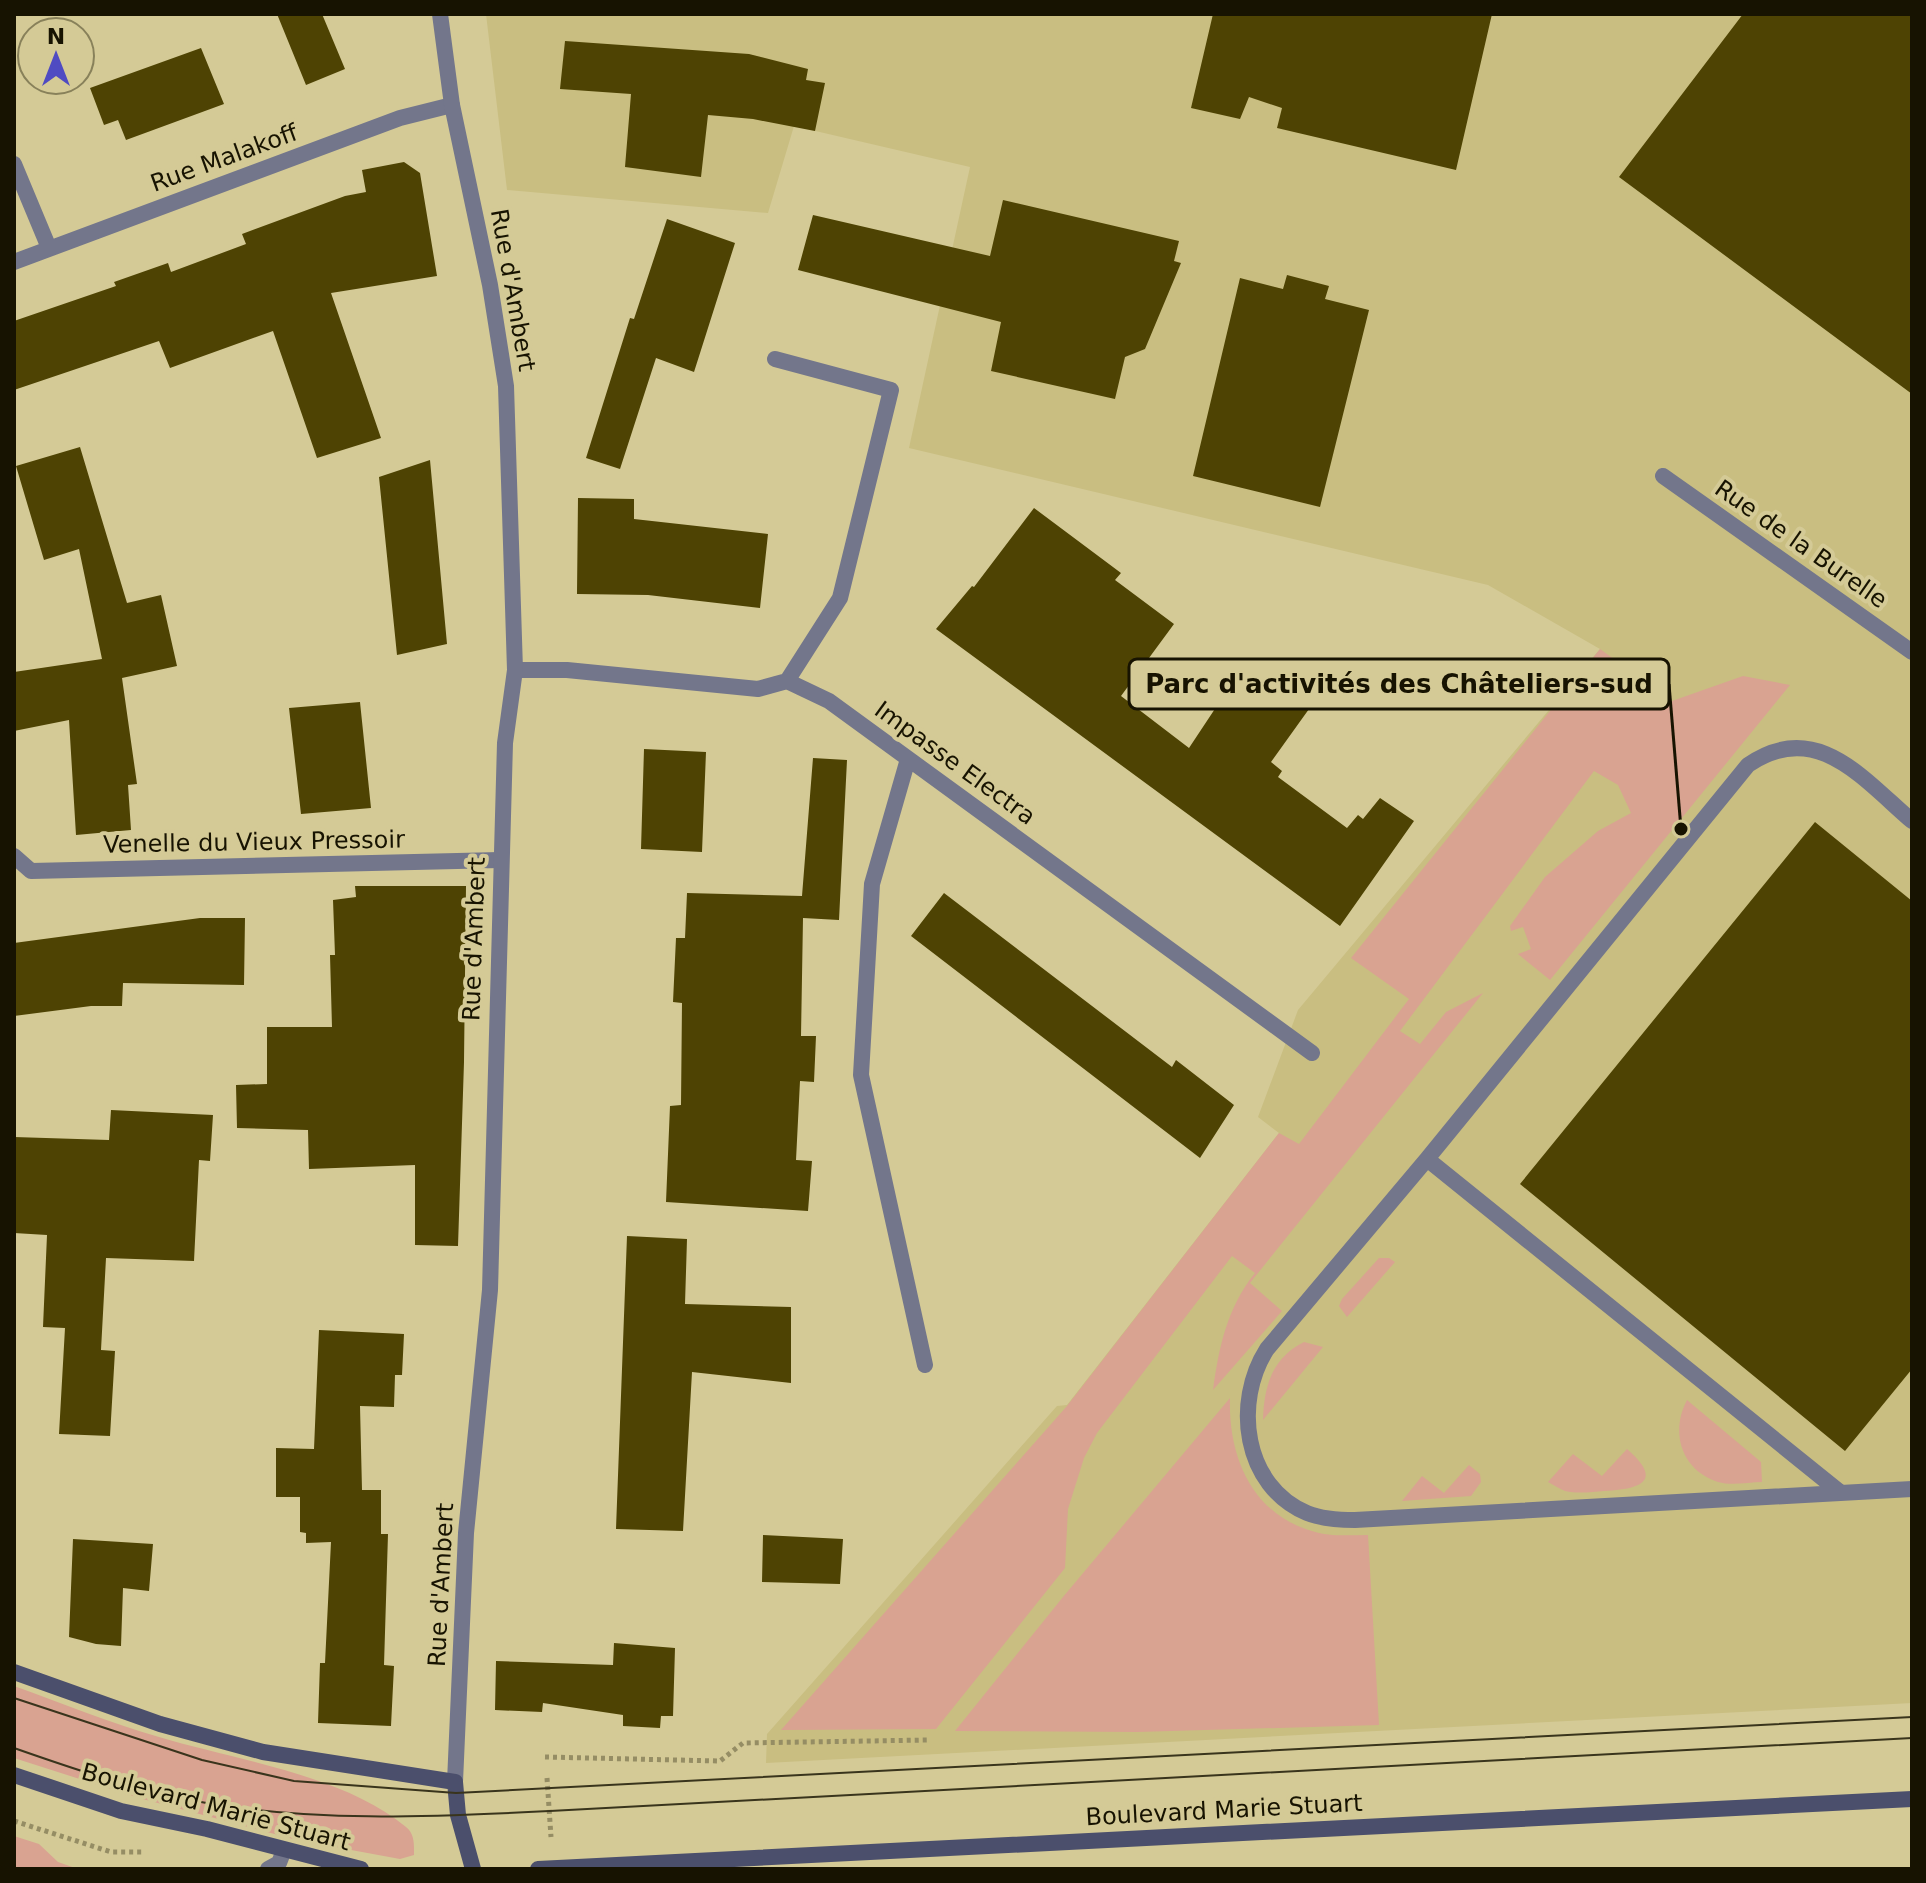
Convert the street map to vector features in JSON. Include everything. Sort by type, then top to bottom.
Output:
[{"type":"main road","points":[[14,1672],[160,1724],[263,1752],[455,1782]]},
{"type":"main road","name":"Boulevard Marie Stuart","points":[[14,1775],[121,1811],[207,1829],[361,1869]]},
{"type":"main road","name":"Rue d'Ambert","points":[[455,1782],[458,1815],[473,1869]]},
{"type":"main road","name":"Boulevard Marie Stuart","points":[[538,1869],[1912,1799]]},
{"type":"street","name":"Rue d'Ambert","points":[[440,14],[452,105],[490,285],[506,386],[515,670],[505,743],[500,860],[490,1290],[466,1533],[455,1782]]},
{"type":"street","name":"Rue Malakoff","points":[[14,262],[400,118],[452,105]]},
{"type":"street","points":[[14,164],[49,248]]},
{"type":"street","points":[[515,670],[567,670],[758,689],[787,681],[840,598],[891,390],[775,359]]},
{"type":"street","name":"Rue de la Burelle","points":[[1663,476],[1912,652]]},
{"type":"street","name":"Impasse Electra","points":[[787,681],[829,701],[1312,1053]]},
{"type":"street","points":[[1912,821],[1850,767],[1829,754],[1807,747],[1785,747],[1762,755],[1748,765],[1427,1159],[1267,1349],[1256,1366],[1248,1402],[1247,1425],[1251,1448],[1269,1485],[1305,1512],[1330,1520],[1912,1489]]},
{"type":"street","points":[[908,759],[872,884],[861,1075],[925,1365]]},
{"type":"street","name":"Venelle du Vieux Pressoir","points":[[14,856],[31,871],[500,860]]},
{"type":"street","points":[[1427,1159],[1841,1493]]},
{"type":"street","points":[[268,1869],[279,1863],[284,1850]]},
{"type":"path","points":[[545,1757],[720,1761],[743,1743],[929,1740]]},
{"type":"path","points":[[547,1778],[551,1839]]},
{"type":"shaded area","points":[[486,14],[1912,14],[1912,1703],[766,1763],[767,1734],[1057,1406],[1067,1405],[1279,1133],[1258,1117],[1298,1010],[1600,649],[1488,585],[909,448],[970,167],[794,126],[768,213],[507,190]]},
{"type":"shaded area","points":[[1600,649],[1672,701],[1743,676],[1790,685],[1550,980],[1518,954],[1531,949],[1523,927],[1511,931],[1510,926],[1545,877],[1598,831],[1631,813],[1618,785],[1594,771],[1400,1031],[1420,1044],[1446,1012],[1483,993],[1250,1283],[1282,1311],[1213,1390],[1218,1358],[1231,1314],[1255,1273],[1232,1256],[1097,1433],[1084,1458],[1068,1509],[1065,1568],[936,1729],[781,1730],[1067,1406],[1279,1133],[1299,1144],[1409,999],[1351,958]]},
{"type":"shaded area","points":[[1379,1258],[1389,1258],[1395,1262],[1347,1317],[1339,1306],[1342,1299]]},
{"type":"shaded area","points":[[1304,1342],[1323,1347],[1263,1420],[1265,1396],[1272,1374],[1284,1356]]},
{"type":"shaded area","points":[[1230,1398],[1230,1420],[1239,1461],[1259,1497],[1291,1523],[1319,1533],[1368,1535],[1379,1725],[1137,1732],[955,1731],[1063,1597]]},
{"type":"shaded area","points":[[1687,1400],[1761,1462],[1762,1482],[1723,1483],[1695,1469],[1687,1459],[1680,1437],[1679,1425]]},
{"type":"shaded area","points":[[1627,1449],[1638,1460],[1646,1476],[1637,1486],[1575,1492],[1565,1491],[1548,1482],[1573,1454],[1602,1476]]},
{"type":"shaded area","points":[[1469,1465],[1480,1474],[1481,1482],[1471,1496],[1402,1501],[1422,1476],[1444,1493]]},
{"type":"shaded area","points":[[14,1686],[141,1731],[288,1771],[352,1794],[381,1809],[409,1830],[414,1855],[400,1859],[297,1840],[139,1798],[14,1758]]},
{"type":"shaded area","points":[[14,1836],[39,1844],[58,1862],[78,1869],[14,1869]]},
{"type":"building","points":[[277,14],[322,14],[345,69],[306,85]]},
{"type":"building","points":[[1213,14],[1492,14],[1456,170],[1277,128],[1282,108],[1249,97],[1240,119],[1191,108]]},
{"type":"building","points":[[1743,14],[1912,14],[1912,394],[1619,177]]},
{"type":"building","points":[[565,41],[749,54],[808,69],[806,80],[825,83],[815,131],[753,119],[708,115],[701,177],[625,167],[631,94],[560,89]]},
{"type":"building","points":[[201,48],[224,104],[126,140],[118,120],[104,125],[93,96],[96,96],[96,86]]},
{"type":"building","points":[[404,162],[420,173],[437,276],[331,293],[381,438],[317,458],[273,331],[170,368],[159,341],[14,390],[14,321],[116,286],[114,282],[168,263],[171,272],[246,244],[242,234],[345,196],[366,192],[362,170]]},
{"type":"building","points":[[1003,200],[1179,241],[1174,261],[1181,263],[1145,349],[1125,357],[1115,399],[991,371],[1001,322],[798,270],[813,215],[990,256]]},
{"type":"building","points":[[667,219],[735,243],[694,372],[656,358],[620,469],[586,458],[630,318],[634,319]]},
{"type":"building","points":[[1287,275],[1329,286],[1325,299],[1369,310],[1320,507],[1193,476],[1240,278],[1283,289]]},
{"type":"building","points":[[80,447],[127,603],[161,595],[177,666],[122,678],[137,784],[128,785],[131,830],[76,835],[69,720],[14,731],[14,672],[102,659],[79,549],[44,560],[16,466]]},
{"type":"building","points":[[430,460],[447,644],[397,655],[379,477]]},
{"type":"building","points":[[578,498],[634,499],[634,519],[768,534],[760,608],[648,595],[577,594]]},
{"type":"building","points":[[1034,508],[1121,573],[1115,580],[1174,624],[1121,696],[1189,748],[1246,662],[1309,709],[1271,762],[1282,771],[1278,777],[1347,828],[1358,815],[1363,819],[1380,798],[1414,821],[1340,926],[936,629],[974,587]]},
{"type":"building","points":[[360,702],[371,808],[301,814],[289,708]]},
{"type":"building","points":[[644,749],[706,752],[702,852],[641,849]]},
{"type":"building","points":[[813,758],[847,760],[839,920],[803,918],[801,1036],[816,1036],[814,1082],[800,1081],[796,1160],[812,1161],[808,1211],[666,1202],[670,1106],[681,1105],[682,1003],[673,1002],[676,938],[685,938],[687,893],[802,896]]},
{"type":"building","points":[[1815,822],[1912,901],[1912,1369],[1845,1451],[1520,1184]]},
{"type":"building","points":[[355,886],[466,886],[458,1246],[415,1245],[415,1165],[309,1169],[308,1130],[237,1128],[236,1085],[267,1084],[267,1027],[332,1027],[330,955],[335,955],[333,900],[356,897]]},
{"type":"building","points":[[944,893],[1172,1067],[1176,1060],[1234,1105],[1200,1158],[911,936]]},
{"type":"building","points":[[200,918],[245,918],[244,985],[123,983],[122,1006],[91,1006],[14,1016],[14,943]]},
{"type":"building","points":[[111,1110],[213,1115],[210,1161],[199,1160],[194,1261],[106,1258],[101,1350],[115,1351],[110,1436],[59,1434],[65,1328],[43,1327],[47,1235],[14,1233],[14,1137],[109,1140]]},
{"type":"building","points":[[627,1236],[687,1239],[685,1304],[791,1307],[791,1383],[692,1372],[683,1531],[616,1529]]},
{"type":"building","points":[[319,1330],[404,1334],[402,1375],[395,1375],[394,1407],[360,1406],[362,1490],[381,1490],[381,1534],[388,1534],[384,1665],[394,1666],[391,1726],[318,1723],[320,1663],[325,1663],[331,1542],[306,1543],[306,1533],[300,1532],[300,1497],[276,1497],[276,1448],[314,1449]]},
{"type":"building","points":[[763,1535],[843,1539],[840,1584],[762,1582]]},
{"type":"building","points":[[73,1539],[153,1544],[149,1591],[123,1588],[121,1646],[69,1637]]},
{"type":"building","points":[[614,1643],[675,1648],[673,1716],[661,1716],[660,1728],[623,1726],[623,1715],[543,1703],[542,1712],[495,1710],[496,1661],[613,1665]]},
{"type":"tram line","points":[[14,1698],[202,1760],[294,1781],[456,1793],[1912,1717]]},
{"type":"tram line","points":[[14,1748],[123,1784],[190,1800],[279,1812],[414,1816],[1912,1738]]},
{"type":"place","name":"Parc d'activités des Châteliers-sud","points":[[1681,829]]}]
